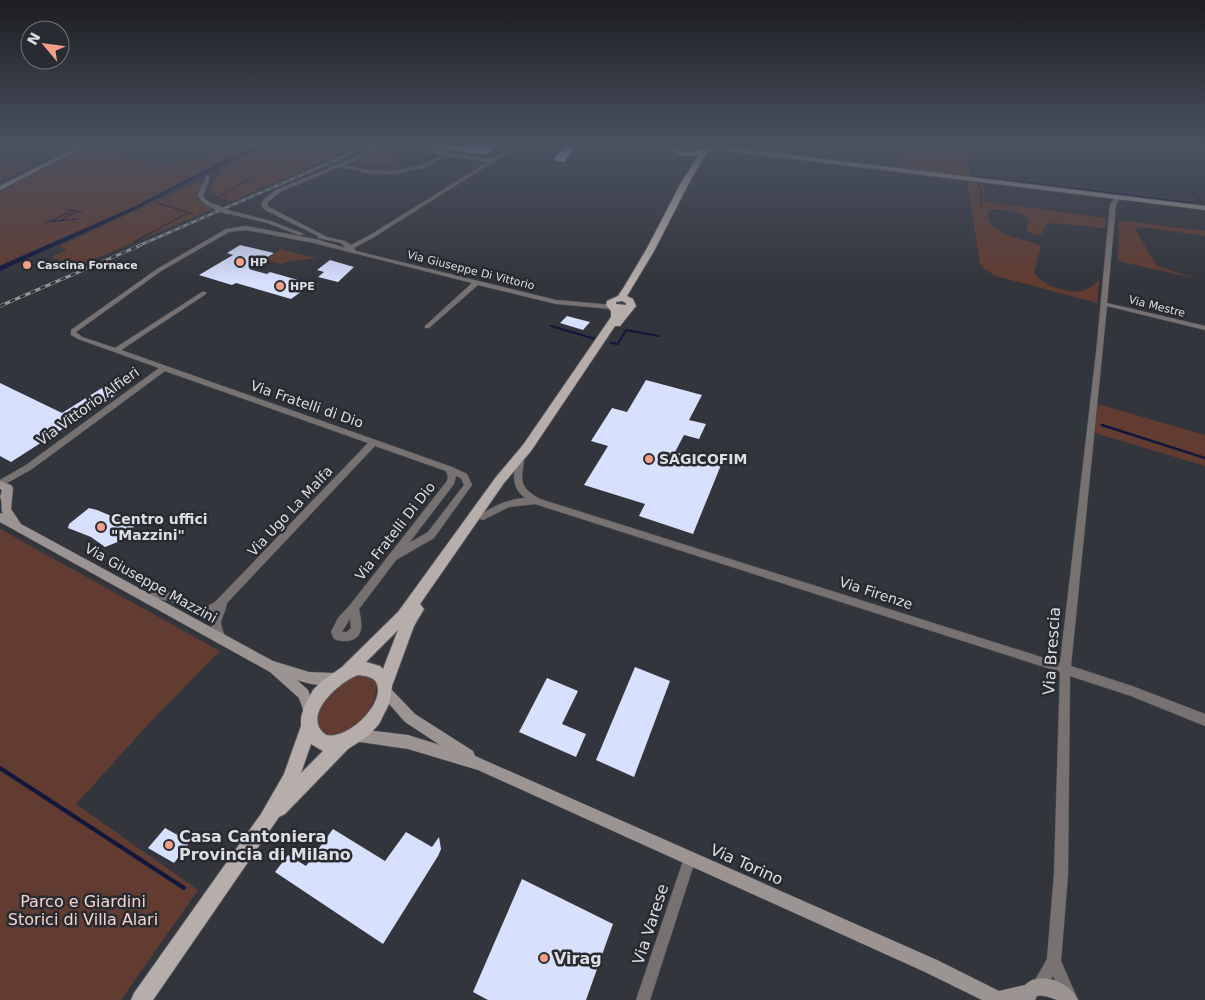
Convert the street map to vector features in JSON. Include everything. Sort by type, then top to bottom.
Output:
[{"type":"main road","points":[[267,820],[342,744],[358,736],[367,728],[381,707],[410,619],[483,517],[616,317],[616,303],[626,291],[642,261],[650,251],[682,190]]},
{"type":"main road","points":[[585,365],[597,352],[630,305],[632,293],[648,261],[650,251]]},
{"type":"main road","points":[[616,303],[630,305]]},
{"type":"main road","points":[[141,1000],[267,820],[290,778],[314,703],[333,679],[348,670],[403,616],[500,480],[524,455]]},
{"type":"main road","points":[[348,670],[358,668],[373,670],[380,675],[386,688]]},
{"type":"main road","points":[[310,719],[313,735],[323,743],[342,744]]},
{"type":"street","points":[[203,190],[200,195],[204,201],[215,207],[318,238]]},
{"type":"street","points":[[281,190],[264,201],[264,206],[267,210],[310,230],[318,238]]},
{"type":"street","points":[[348,248],[372,236],[446,190]]},
{"type":"street","points":[[1058,190],[1205,208]]},
{"type":"street","points":[[1090,194],[1105,198],[1113,204]]},
{"type":"street","points":[[1112,222],[1113,204],[1117,199],[1125,198]]},
{"type":"street","name":"Via Brescia","points":[[1070,1000],[1054,961],[1061,874],[1065,669],[1105,304],[1112,222]]},
{"type":"street","name":"Via Fratelli di Dio","points":[[318,238],[246,228],[226,230],[159,270],[76,328],[73,334],[115,351],[374,442],[464,476],[468,485],[431,535],[392,558]]},
{"type":"street","name":"Via Giuseppe Di Vittorio","points":[[318,238],[335,248],[348,248]]},
{"type":"street","name":"Via Giuseppe Di Vittorio","points":[[318,238],[348,248],[556,302],[582,304],[616,303]]},
{"type":"street","points":[[427,327],[477,282]]},
{"type":"street","points":[[115,351],[204,293]]},
{"type":"street","name":"Via Mestre","points":[[1105,304],[1205,328]]},
{"type":"street","name":"Via Vittorio Alfieri","points":[[3,490],[29,467],[164,368]]},
{"type":"street","name":"Via Ugo La Malfa","points":[[143,596],[167,596],[199,611],[214,608],[226,600],[374,442]]},
{"type":"street","name":"Via Firenze","points":[[524,455],[516,478],[518,486],[526,495],[537,501],[1065,669],[1132,691],[1205,720]]},
{"type":"street","name":"Via Fratelli Di Dio","points":[[354,608],[450,482],[452,477],[449,469]]},
{"type":"street","points":[[3,490],[6,510],[18,526]]},
{"type":"street","name":"Via Firenze","points":[[483,517],[495,509],[512,502],[537,501]]},
{"type":"street","name":"Via Giuseppe Mazzini","points":[[0,517],[270,666],[304,694],[310,719]]},
{"type":"street","name":"Via Fratelli di Dio","points":[[416,528],[422,536],[431,535]]},
{"type":"street","name":"Via Ugo La Malfa","points":[[222,640],[216,629],[216,619],[226,600]]},
{"type":"street","name":"Via Giuseppe Mazzini","points":[[270,666],[309,678],[333,679]]},
{"type":"street","name":"Via Torino","points":[[386,688],[410,718],[479,764]]},
{"type":"street","name":"Via Torino","points":[[358,736],[408,742],[479,764],[931,966],[1000,999],[1051,988],[1070,1000]]},
{"type":"street","name":"Via Varese","points":[[643,1000],[690,858]]},
{"type":"street","name":"Via Brescia","points":[[1030,993],[1054,961]]},
{"type":"green space","points":[[4,190],[167,190],[131,208],[0,265],[0,192]]},
{"type":"green space","points":[[180,190],[199,190],[196,197],[213,209],[76,267],[51,257],[67,250],[60,246]]},
{"type":"green space","points":[[258,190],[230,202],[217,196],[212,191]]},
{"type":"green space","points":[[968,190],[984,190],[985,202],[1106,218],[1105,228],[1051,223],[1046,225],[1042,234],[1035,235],[1027,231],[1028,219],[1020,214],[1001,210],[991,210],[987,213],[989,221],[1001,232],[1041,246],[1034,272],[1037,277],[1048,285],[1076,292],[1087,289],[1099,280],[1097,303],[996,276],[980,264]]},
{"type":"green space","points":[[1119,220],[1205,231],[1205,236],[1141,227],[1135,229],[1157,266],[1198,279],[1118,261]]},
{"type":"green space","points":[[284,247],[282,250],[317,258],[281,264],[265,260]]},
{"type":"green space","points":[[1098,404],[1205,435],[1205,466],[1095,433]]},
{"type":"green space","name":"Parco e Giardini Storici di Villa Alari","points":[[0,529],[220,651],[154,718],[76,804],[198,890],[121,1000],[0,1000]]},
{"type":"green space","points":[[359,673],[375,678],[375,697],[371,708],[357,726],[348,733],[338,737],[329,737],[321,734],[317,728],[317,720],[323,703],[338,683]]},
{"type":"shaded area","points":[[168,190],[173,190],[130,212],[0,271],[0,266],[134,207]]},
{"type":"building","points":[[240,245],[274,253],[249,269],[267,274],[270,272],[312,284],[291,299],[236,283],[232,285],[199,275],[233,255],[227,253]]},
{"type":"building","points":[[330,260],[354,267],[338,282],[318,277],[324,272],[317,270]]},
{"type":"building","points":[[567,316],[590,322],[583,330],[560,323]]},
{"type":"building","name":"SAGICOFIM","points":[[646,380],[702,395],[689,420],[706,424],[699,439],[684,435],[675,452],[721,465],[693,534],[639,516],[645,504],[584,485],[608,446],[591,441],[612,408],[627,412]]},
{"type":"building","points":[[0,383],[62,413],[102,388],[117,394],[11,462],[0,456]]},
{"type":"building","name":"Centro uffici \"Mazzini\"","points":[[89,508],[135,526],[120,541],[105,547],[91,537],[68,528],[69,524]]},
{"type":"building","points":[[635,667],[670,681],[634,777],[596,760]]},
{"type":"building","points":[[547,678],[578,691],[562,724],[586,734],[576,757],[519,732]]},
{"type":"building","name":"Casa Cantoniera Provincia di Milano","points":[[165,828],[190,842],[174,863],[148,848]]},
{"type":"building","points":[[333,829],[385,861],[406,832],[432,847],[439,837],[441,849],[438,856],[383,944],[275,872],[288,855],[306,866]]},
{"type":"building","name":"Virag","points":[[522,879],[613,924],[586,1000],[488,1000],[473,992]]},
{"type":"waterway","points":[[220,196],[231,190]]},
{"type":"waterway","points":[[981,190],[981,205]]},
{"type":"waterway","points":[[1085,190],[1193,203]]},
{"type":"waterway","points":[[1190,190],[1201,203]]},
{"type":"waterway","points":[[158,203],[193,214]]},
{"type":"waterway","points":[[67,209],[73,211]]},
{"type":"waterway","points":[[51,221],[73,211]]},
{"type":"waterway","points":[[73,211],[82,213]]},
{"type":"waterway","points":[[61,221],[75,212]]},
{"type":"waterway","points":[[134,242],[186,214]]},
{"type":"waterway","points":[[61,221],[78,219]]},
{"type":"waterway","points":[[46,222],[61,221]]},
{"type":"waterway","points":[[551,326],[595,339]]},
{"type":"waterway","points":[[611,343],[618,344],[626,330],[659,336]]},
{"type":"waterway","points":[[1102,425],[1205,458]]},
{"type":"waterway","points":[[0,768],[184,888]]},
{"type":"railway","points":[[138,246],[268,190]]},
{"type":"railway","points":[[0,306],[141,245]]},
{"type":"place","name":"HP","points":[[240,262]]},
{"type":"place","name":"Cascina Fornace","points":[[27,265]]},
{"type":"place","name":"HPE","points":[[280,286]]},
{"type":"place","name":"SAGICOFIM","points":[[649,459]]},
{"type":"place","name":"Centro uffici \"Mazzini\"","points":[[101,527]]},
{"type":"place","name":"Casa Cantoniera Provincia di Milano","points":[[169,845]]},
{"type":"place","name":"Virag","points":[[544,958]]}]
